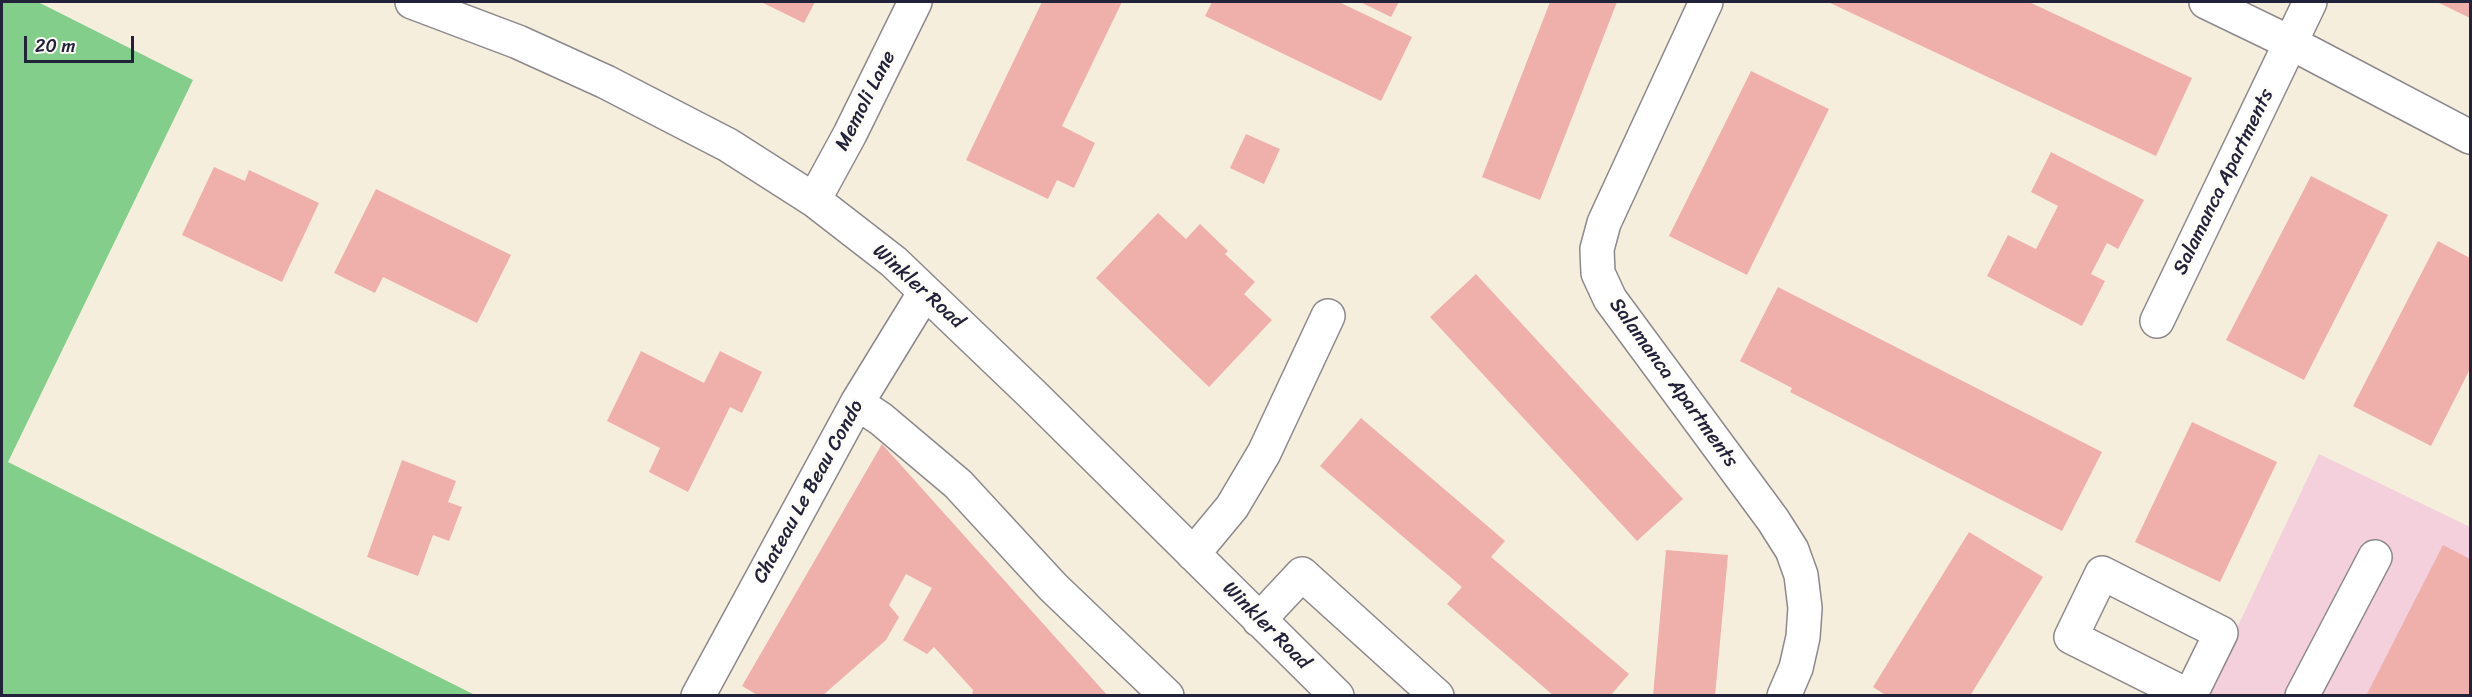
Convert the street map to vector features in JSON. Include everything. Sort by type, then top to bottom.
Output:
[{"type":"street","name":"Winkler Road","points":[[412,2],[518,42],[606,82],[728,145],[814,200],[894,262],[1033,395],[1337,696]]},
{"type":"street","name":"Memoli Lane","points":[[814,200],[850,134],[915,2]]},
{"type":"street","name":"Salamanca Apartments","points":[[1706,2],[1604,223],[1597,249],[1599,273],[1610,299],[1773,520],[1792,550],[1801,575],[1805,608],[1803,637],[1796,668],[1784,696]]},
{"type":"street","points":[[2206,2],[2291,43],[2470,137]]},
{"type":"street","name":"Salamanca Apartments","points":[[2157,321],[2310,2]]},
{"type":"street","name":"Chateau Le Beau Condo","points":[[698,696],[857,403],[925,292]]},
{"type":"street","points":[[1193,554],[1232,507],[1264,453],[1328,316]]},
{"type":"street","points":[[857,403],[881,419],[958,484],[1053,587],[1167,696]]},
{"type":"street","points":[[2302,696],[2376,557]]},
{"type":"street","points":[[2102,573],[2221,633],[2190,696],[2071,637],[2102,573]]},
{"type":"street","points":[[1259,620],[1302,574],[1437,696]]},
{"type":"shaded area","points":[[2319,454],[2470,527],[2470,695],[2205,696]]},
{"type":"green space","points":[[2,2],[38,2],[193,80],[8,462],[475,695],[2,695]]},
{"type":"building","points":[[761,2],[815,2],[804,23]]},
{"type":"building","points":[[1042,2],[1122,2],[1062,126],[1095,143],[1074,188],[1057,180],[1048,199],[966,160]]},
{"type":"building","points":[[1212,2],[1339,2],[1412,37],[1381,101],[1205,16]]},
{"type":"building","points":[[1360,2],[1399,2],[1391,17]]},
{"type":"building","points":[[1550,2],[1617,2],[1540,200],[1482,177]]},
{"type":"building","points":[[1828,2],[2029,2],[2192,78],[2156,156]]},
{"type":"building","points":[[2437,2],[2470,2],[2470,18]]},
{"type":"building","points":[[1751,71],[1829,109],[1747,275],[1669,236]]},
{"type":"building","points":[[1246,134],[1280,149],[1264,184],[1230,168]]},
{"type":"building","points":[[2051,152],[2144,200],[2118,249],[2107,243],[2091,274],[2105,281],[2082,326],[1987,276],[2008,235],[2036,249],[2058,206],[2031,192]]},
{"type":"building","points":[[214,167],[245,181],[249,170],[319,203],[282,282],[182,235]]},
{"type":"building","points":[[2311,176],[2388,215],[2304,380],[2226,340]]},
{"type":"building","points":[[376,189],[511,255],[477,323],[383,277],[375,293],[334,273]]},
{"type":"building","points":[[1158,213],[1186,239],[1200,224],[1228,251],[1225,254],[1255,282],[1244,294],[1272,320],[1209,387],[1096,278]]},
{"type":"building","points":[[2438,241],[2470,258],[2470,369],[2431,446],[2353,406]]},
{"type":"building","points":[[1476,274],[1683,499],[1637,541],[1430,317]]},
{"type":"building","points":[[1778,287],[2102,452],[2062,531],[1790,392],[1792,388],[1740,361]]},
{"type":"building","points":[[641,351],[704,383],[720,351],[762,372],[742,413],[730,407],[688,492],[649,472],[660,448],[607,421]]},
{"type":"building","points":[[1361,418],[1505,541],[1491,557],[1629,674],[1610,696],[1554,696],[1447,604],[1462,587],[1320,466]]},
{"type":"building","points":[[2192,422],[2277,462],[2220,582],[2135,542]]},
{"type":"building","points":[[882,444],[1108,696],[972,696],[973,690],[934,647],[927,654],[903,640],[932,588],[906,574],[889,605],[899,617],[886,640],[822,696],[759,696],[742,686]]},
{"type":"building","points":[[402,460],[456,481],[448,502],[462,507],[449,541],[433,535],[418,576],[367,557]]},
{"type":"building","points":[[1969,532],[2043,577],[1970,696],[1887,696],[1873,687]]},
{"type":"building","points":[[2443,545],[2470,559],[2470,696],[2366,696]]},
{"type":"building","points":[[1666,550],[1728,555],[1715,696],[1653,696]]}]
